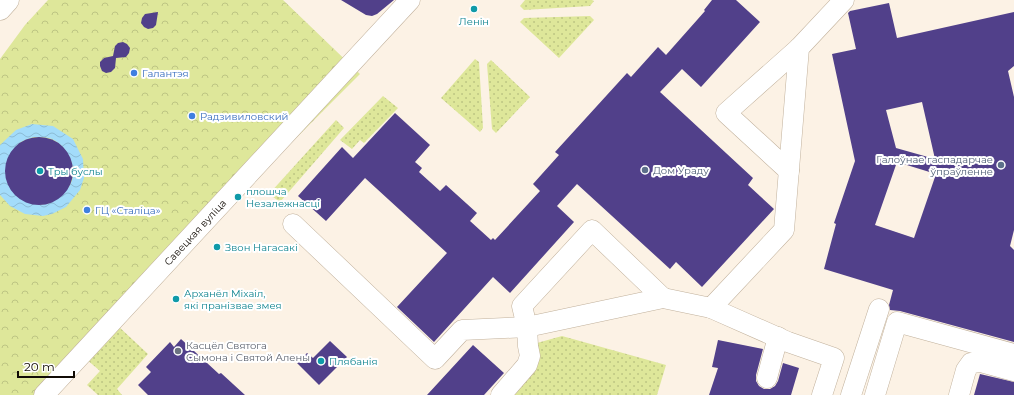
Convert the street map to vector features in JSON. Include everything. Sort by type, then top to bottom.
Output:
[{"type":"main road","points":[[0,9],[8,0]]},
{"type":"street","name":"Савецкая вуліца","points":[[44,395],[410,0]]},
{"type":"street","points":[[789,171],[726,113],[799,48],[844,0]]},
{"type":"street","points":[[711,308],[784,230],[799,48]]},
{"type":"street","points":[[293,224],[436,359],[462,330],[527,327],[663,298],[711,308],[778,337],[834,358],[822,395]]},
{"type":"street","points":[[501,395],[527,365],[530,356],[527,327],[522,306],[592,230],[663,298]]},
{"type":"street","points":[[851,395],[878,309]]},
{"type":"street","points":[[875,395],[897,322],[1014,354]]},
{"type":"street","points":[[768,378],[778,337]]},
{"type":"street","points":[[959,395],[966,370],[971,363],[981,362],[1014,371]]},
{"type":"green space","name":"ГЦ «Сталіца»","points":[[48,0],[283,0],[360,74],[237,197],[51,395],[0,395],[0,59],[25,25]]},
{"type":"green space","points":[[525,0],[594,1],[590,6],[524,10],[520,6]]},
{"type":"green space","points":[[590,16],[594,20],[559,58],[520,22],[524,18]]},
{"type":"green space","points":[[475,59],[479,62],[483,128],[480,132],[441,98]]},
{"type":"green space","points":[[491,60],[530,97],[496,133],[492,129],[487,64]]},
{"type":"green space","points":[[383,96],[398,108],[364,143],[360,140],[352,149],[340,140]]},
{"type":"green space","points":[[336,120],[344,128],[280,202],[269,194]]},
{"type":"green space","points":[[118,326],[148,354],[117,389],[122,395],[98,395],[87,385],[100,371],[85,358]]},
{"type":"green space","points":[[562,336],[666,365],[657,395],[512,395],[534,372],[540,356],[537,343]]},
{"type":"water","points":[[32,124],[53,126],[73,139],[83,159],[84,178],[80,190],[66,207],[52,214],[43,216],[25,214],[10,206],[0,195],[0,145],[16,130]],"holes":[[[34,137],[44,137],[56,141],[67,152],[73,167],[72,182],[68,188],[55,200],[43,205],[32,203],[23,196],[16,185],[12,173],[12,159],[16,147],[24,140]]]},
{"type":"building","points":[[341,0],[394,0],[377,14],[372,16],[366,15]]},
{"type":"building","name":"Дом Ураду","points":[[712,0],[736,0],[760,22],[701,87],[682,69],[660,92],[753,178],[748,185],[774,209],[702,287],[676,262],[670,269],[577,184],[557,206],[574,222],[510,293],[493,277],[434,342],[397,307],[447,253],[365,178],[326,221],[298,196],[342,147],[353,158],[395,113],[430,145],[415,162],[422,168],[419,172],[440,191],[446,185],[477,213],[470,221],[491,240],[493,238],[495,240],[540,191],[533,184],[559,155],[555,152],[627,73],[631,77],[658,47],[666,55],[705,11],[704,10]]},
{"type":"building","points":[[889,3],[897,38],[1014,12],[1014,66],[1008,71],[1014,97],[1014,230],[1010,246],[1014,250],[1014,342],[900,311],[890,310],[889,305],[893,290],[824,269],[836,224],[834,223],[855,161],[832,54],[856,49],[848,13],[850,11]],"holes":[[[922,102],[935,159],[896,148],[886,110]],[[897,162],[936,174],[914,238],[875,225]]]},
{"type":"building","points":[[158,12],[156,25],[153,28],[148,29],[144,27],[141,23],[145,14]]},
{"type":"building","points":[[123,42],[130,48],[129,53],[126,57],[116,58],[115,68],[111,72],[106,73],[102,71],[100,62],[104,58],[113,56],[115,46],[118,43]]},
{"type":"building","points":[[39,137],[52,140],[63,147],[70,158],[73,171],[70,184],[63,195],[52,202],[39,205],[26,202],[15,195],[8,184],[5,171],[8,158],[15,147],[26,140]]},
{"type":"building","name":"Касцёл Святога Сымона і Святой Алены","points":[[181,339],[219,374],[221,373],[245,395],[148,395],[138,385],[151,372],[146,367],[170,342],[174,347]]},
{"type":"building","points":[[718,340],[763,349],[756,375],[756,381],[759,386],[764,389],[770,389],[775,386],[783,363],[799,368],[791,395],[709,395],[718,368],[712,367]]},
{"type":"building","name":"Плябанія","points":[[330,341],[347,357],[319,385],[297,363],[307,353],[313,358]]},
{"type":"building","points":[[473,345],[504,373],[484,395],[427,395]]},
{"type":"building","points":[[980,374],[1014,382],[1014,395],[974,395]]},
{"type":"place","name":"Ленін","points":[[474,9]]},
{"type":"place","name":"Галантэя","points":[[134,73]]},
{"type":"place","name":"Радзивиловский","points":[[192,116]]},
{"type":"place","name":"Галоўнае гаспадарчае ўпраўленне","points":[[1001,165]]},
{"type":"place","name":"Дом Ураду","points":[[645,170]]},
{"type":"place","name":"Тры буслы","points":[[40,171]]},
{"type":"place","name":"плошча Незалежнасці","points":[[238,197]]},
{"type":"place","name":"ГЦ «Сталіца»","points":[[87,210]]},
{"type":"place","name":"Звон Нагасакі","points":[[217,247]]},
{"type":"place","name":"Арханёл Міхаіл, які пранізвае змея","points":[[176,299]]},
{"type":"place","name":"Касцёл Святога Сымона і Святой Алены","points":[[178,351]]},
{"type":"place","name":"Плябанія","points":[[321,361]]}]
